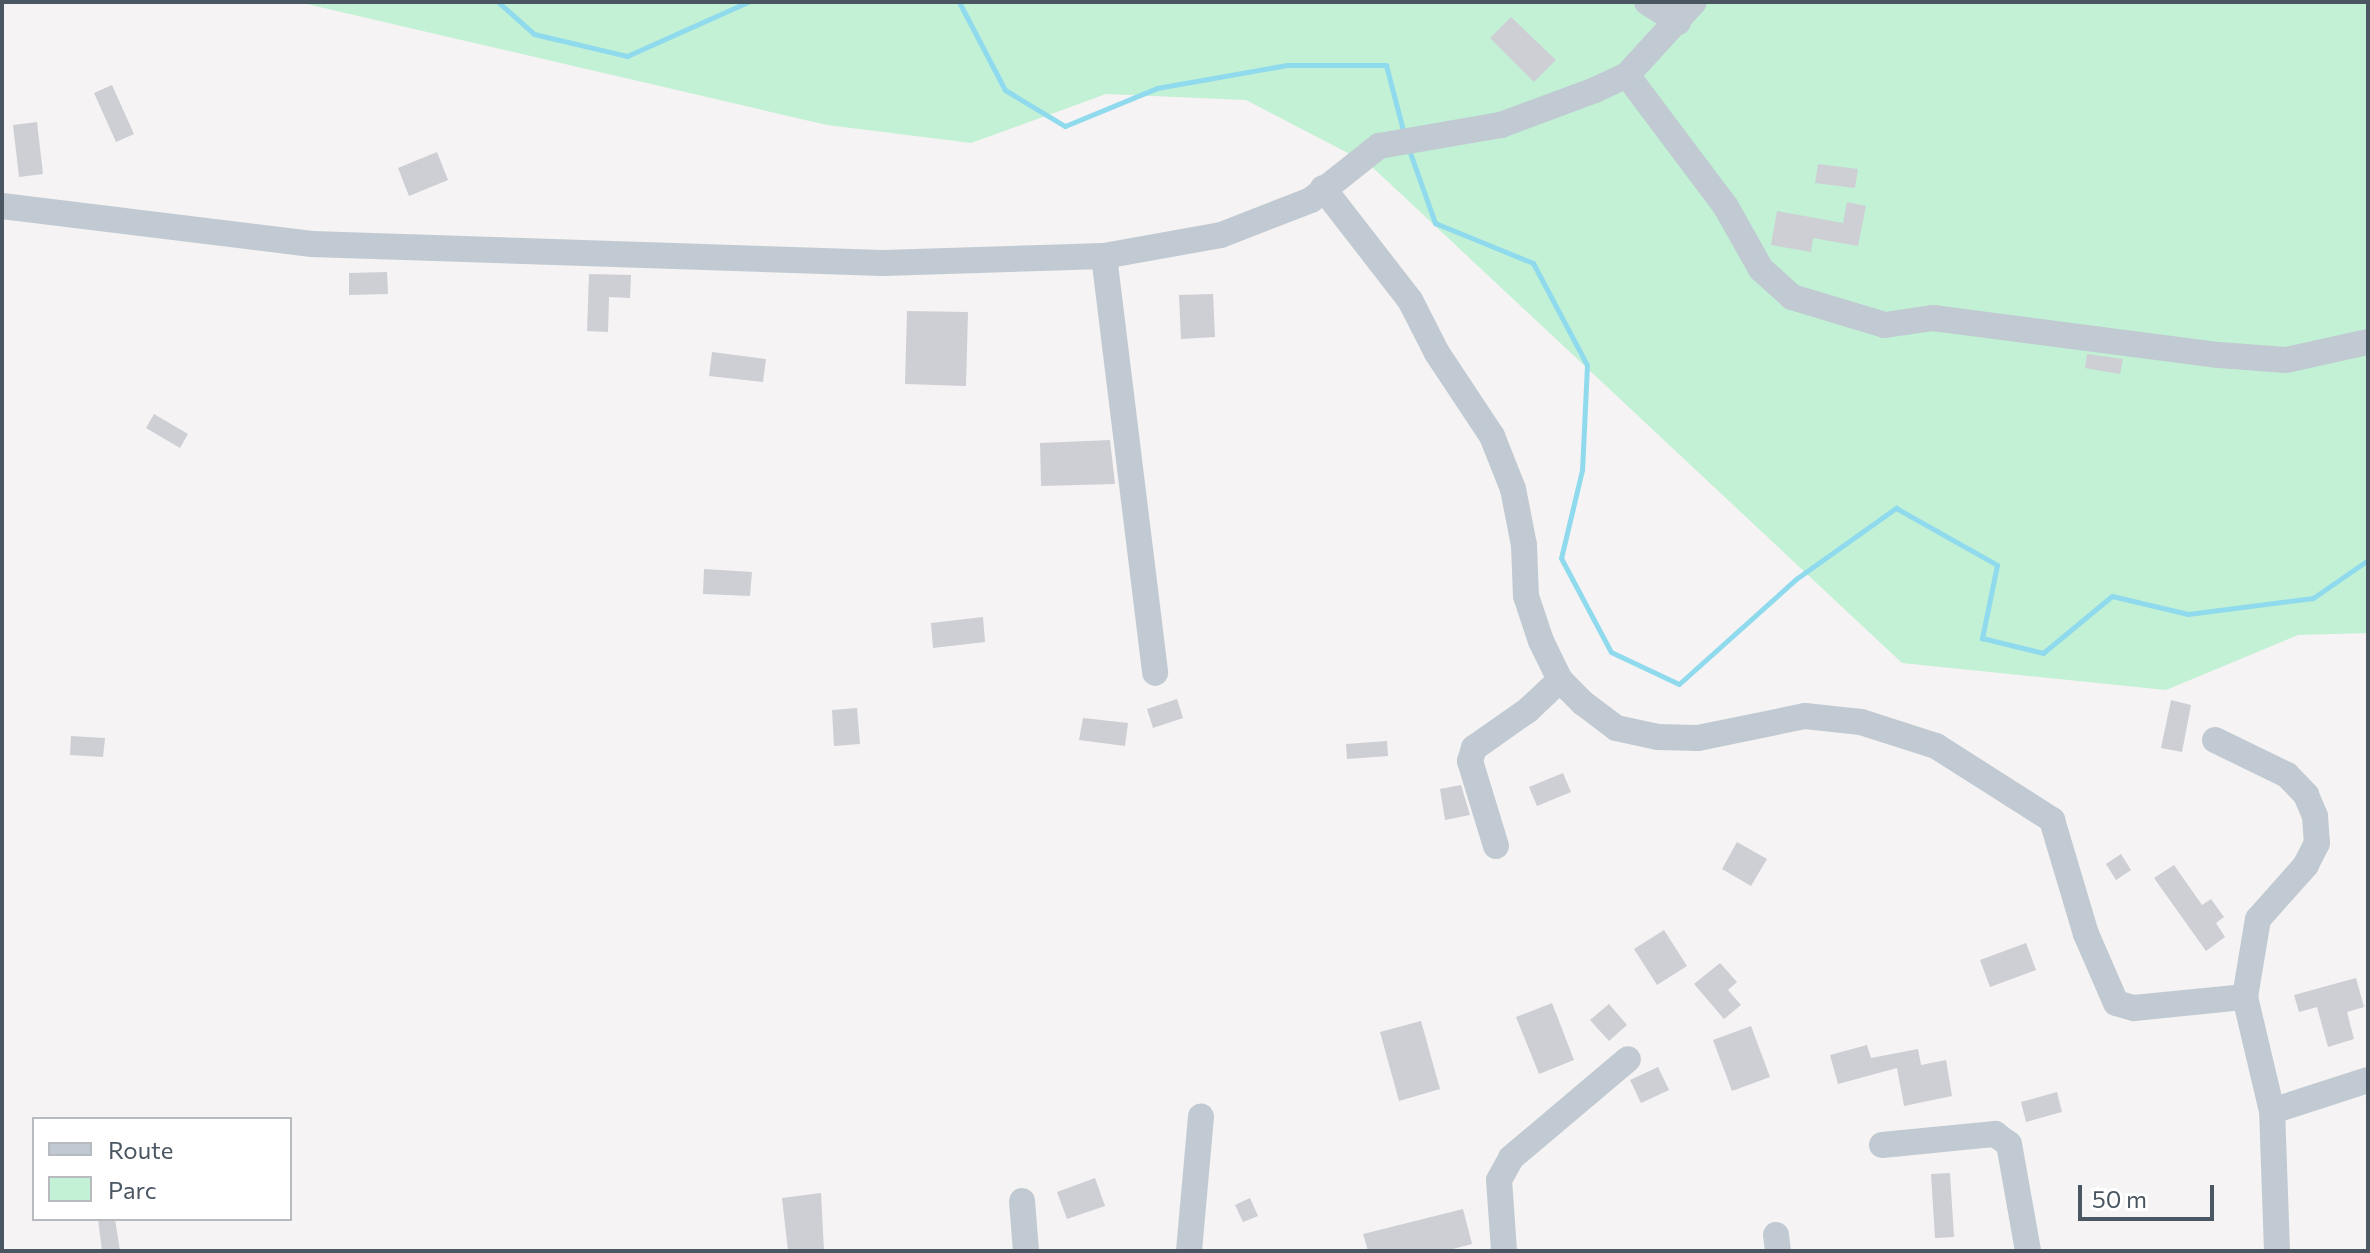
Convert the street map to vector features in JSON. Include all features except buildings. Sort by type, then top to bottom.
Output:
[{"type":"street","points":[[2,206],[312,244],[883,263],[1104,256],[1221,235],[1292,210],[1379,146],[1501,125],[1627,75],[1686,12],[1647,2]]},
{"type":"street","points":[[1627,75],[1726,207],[1761,269],[1792,297],[1885,325],[1933,318],[2219,355],[2286,360],[2368,342]]},
{"type":"street","points":[[1323,188],[1410,300],[1437,353],[1492,436],[1513,489],[1526,596],[1560,680],[1616,728],[1658,737],[1698,738],[1805,716],[1861,722],[1936,746],[2052,820],[2086,934],[2116,1003],[2134,1008],[2245,997]]},
{"type":"street","points":[[1104,256],[1155,673]]},
{"type":"street","points":[[1496,846],[1470,761],[1474,748],[1560,680]]},
{"type":"street","points":[[2215,740],[2287,775],[2306,795],[2315,816],[2317,843],[2306,865],[2258,919],[2245,997],[2272,1111],[2277,1251]]},
{"type":"street","points":[[1504,1251],[1499,1180],[1511,1158],[1628,1059]]},
{"type":"street","points":[[2272,1111],[2368,1080]]},
{"type":"street","points":[[1189,1251],[1201,1117]]},
{"type":"street","points":[[1882,1145],[1995,1134],[2009,1144],[2028,1251]]},
{"type":"street","points":[[1022,1201],[1026,1251]]},
{"type":"green space","points":[[298,2],[2368,2],[2368,633],[2298,635],[2166,690],[1902,663],[1369,164],[1246,100],[1106,94],[971,143],[827,125]]},
{"type":"waterway","points":[[498,2],[534,34],[627,56],[748,2]]},
{"type":"waterway","points":[[959,2],[1005,90],[1065,126],[1157,88],[1287,65],[1386,65],[1404,134]]},
{"type":"waterway","points":[[1408,147],[1435,223],[1533,263],[1587,365],[1582,470],[1561,558],[1611,652],[1679,684],[1796,579],[1896,508],[1997,565],[1982,638],[2043,653],[2112,596],[2188,614],[2313,598],[2368,560]]}]
